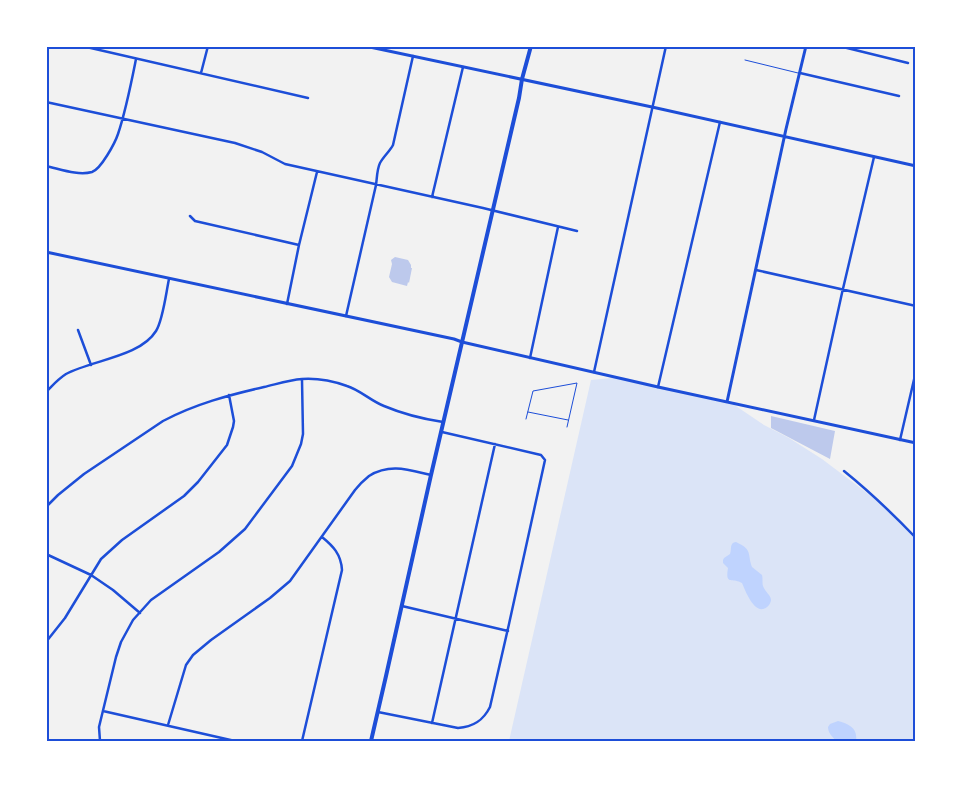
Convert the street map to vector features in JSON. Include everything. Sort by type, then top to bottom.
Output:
[{"type":"main road","points":[[371,741],[519,98],[522,78],[531,46]]},
{"type":"street","points":[[82,46],[308,98]]},
{"type":"street","points":[[201,73],[208,46]]},
{"type":"street","points":[[365,46],[652,106],[916,166]]},
{"type":"street","points":[[594,372],[666,46]]},
{"type":"street","points":[[727,402],[784,136],[806,46]]},
{"type":"street","points":[[839,46],[908,63]]},
{"type":"street","points":[[346,316],[380,164],[393,145],[413,56]]},
{"type":"street","points":[[46,166],[83,173],[92,172],[102,164],[118,136],[136,59]]},
{"type":"street","points":[[432,197],[463,66]]},
{"type":"street","points":[[800,73],[899,96]]},
{"type":"street","points":[[46,102],[246,146],[285,164],[493,210],[577,231]]},
{"type":"street","points":[[658,387],[720,122]]},
{"type":"street","points":[[814,420],[874,157]]},
{"type":"street","points":[[287,304],[317,172]]},
{"type":"street","points":[[190,216],[195,221],[299,245]]},
{"type":"street","points":[[530,358],[558,227]]},
{"type":"street","points":[[46,252],[456,340],[658,387],[916,443]]},
{"type":"street","points":[[756,270],[916,306]]},
{"type":"street","points":[[46,392],[56,381],[68,373],[143,345],[155,332],[160,323],[169,279]]},
{"type":"street","points":[[78,330],[91,365]]},
{"type":"street","points":[[900,440],[916,371]]},
{"type":"street","points":[[100,741],[99,727],[116,657],[121,642],[129,628],[151,600],[228,545],[250,522],[297,456],[302,440],[302,379]]},
{"type":"street","points":[[46,507],[84,474],[163,421],[192,407],[229,395],[291,381],[315,379],[337,383],[350,387],[376,402],[408,415],[443,422]]},
{"type":"street","points":[[46,642],[65,618],[101,558],[122,540],[184,496],[198,482],[227,444],[234,421],[229,395]]},
{"type":"street","points":[[378,712],[458,728],[472,726],[486,715],[508,631],[545,460],[541,455],[442,432]]},
{"type":"street","points":[[432,723],[495,444]]},
{"type":"street","points":[[168,726],[186,665],[193,655],[290,581],[355,490],[368,477],[384,470],[398,468],[431,475]]},
{"type":"street","points":[[844,471],[900,520],[916,538]]},
{"type":"street","points":[[302,741],[342,570],[341,561],[336,549],[321,536]]},
{"type":"street","points":[[46,554],[91,575],[113,590],[140,613]]},
{"type":"street","points":[[402,606],[508,631]]},
{"type":"street","points":[[103,711],[235,741]]},
{"type":"lane","points":[[745,60],[800,73]]},
{"type":"lane","points":[[526,419],[533,391],[577,383],[567,428]]},
{"type":"lane","points":[[528,412],[568,421]]},
{"type":"shaded area","points":[[622,377],[727,400],[764,425],[822,459],[891,513],[916,539],[916,741],[509,741],[591,380]]},
{"type":"water","points":[[736,542],[745,547],[749,552],[752,567],[762,575],[763,586],[771,600],[768,606],[763,609],[755,606],[742,583],[728,579],[728,568],[723,563],[723,560],[730,554],[732,545]]},
{"type":"water","points":[[838,721],[852,727],[856,733],[856,741],[836,741],[829,733],[828,727],[830,724]]},
{"type":"building","points":[[395,257],[408,260],[411,265],[412,268],[407,286],[392,282],[389,277],[391,260]]},
{"type":"building","points":[[771,416],[835,431],[830,459],[771,428]]}]
